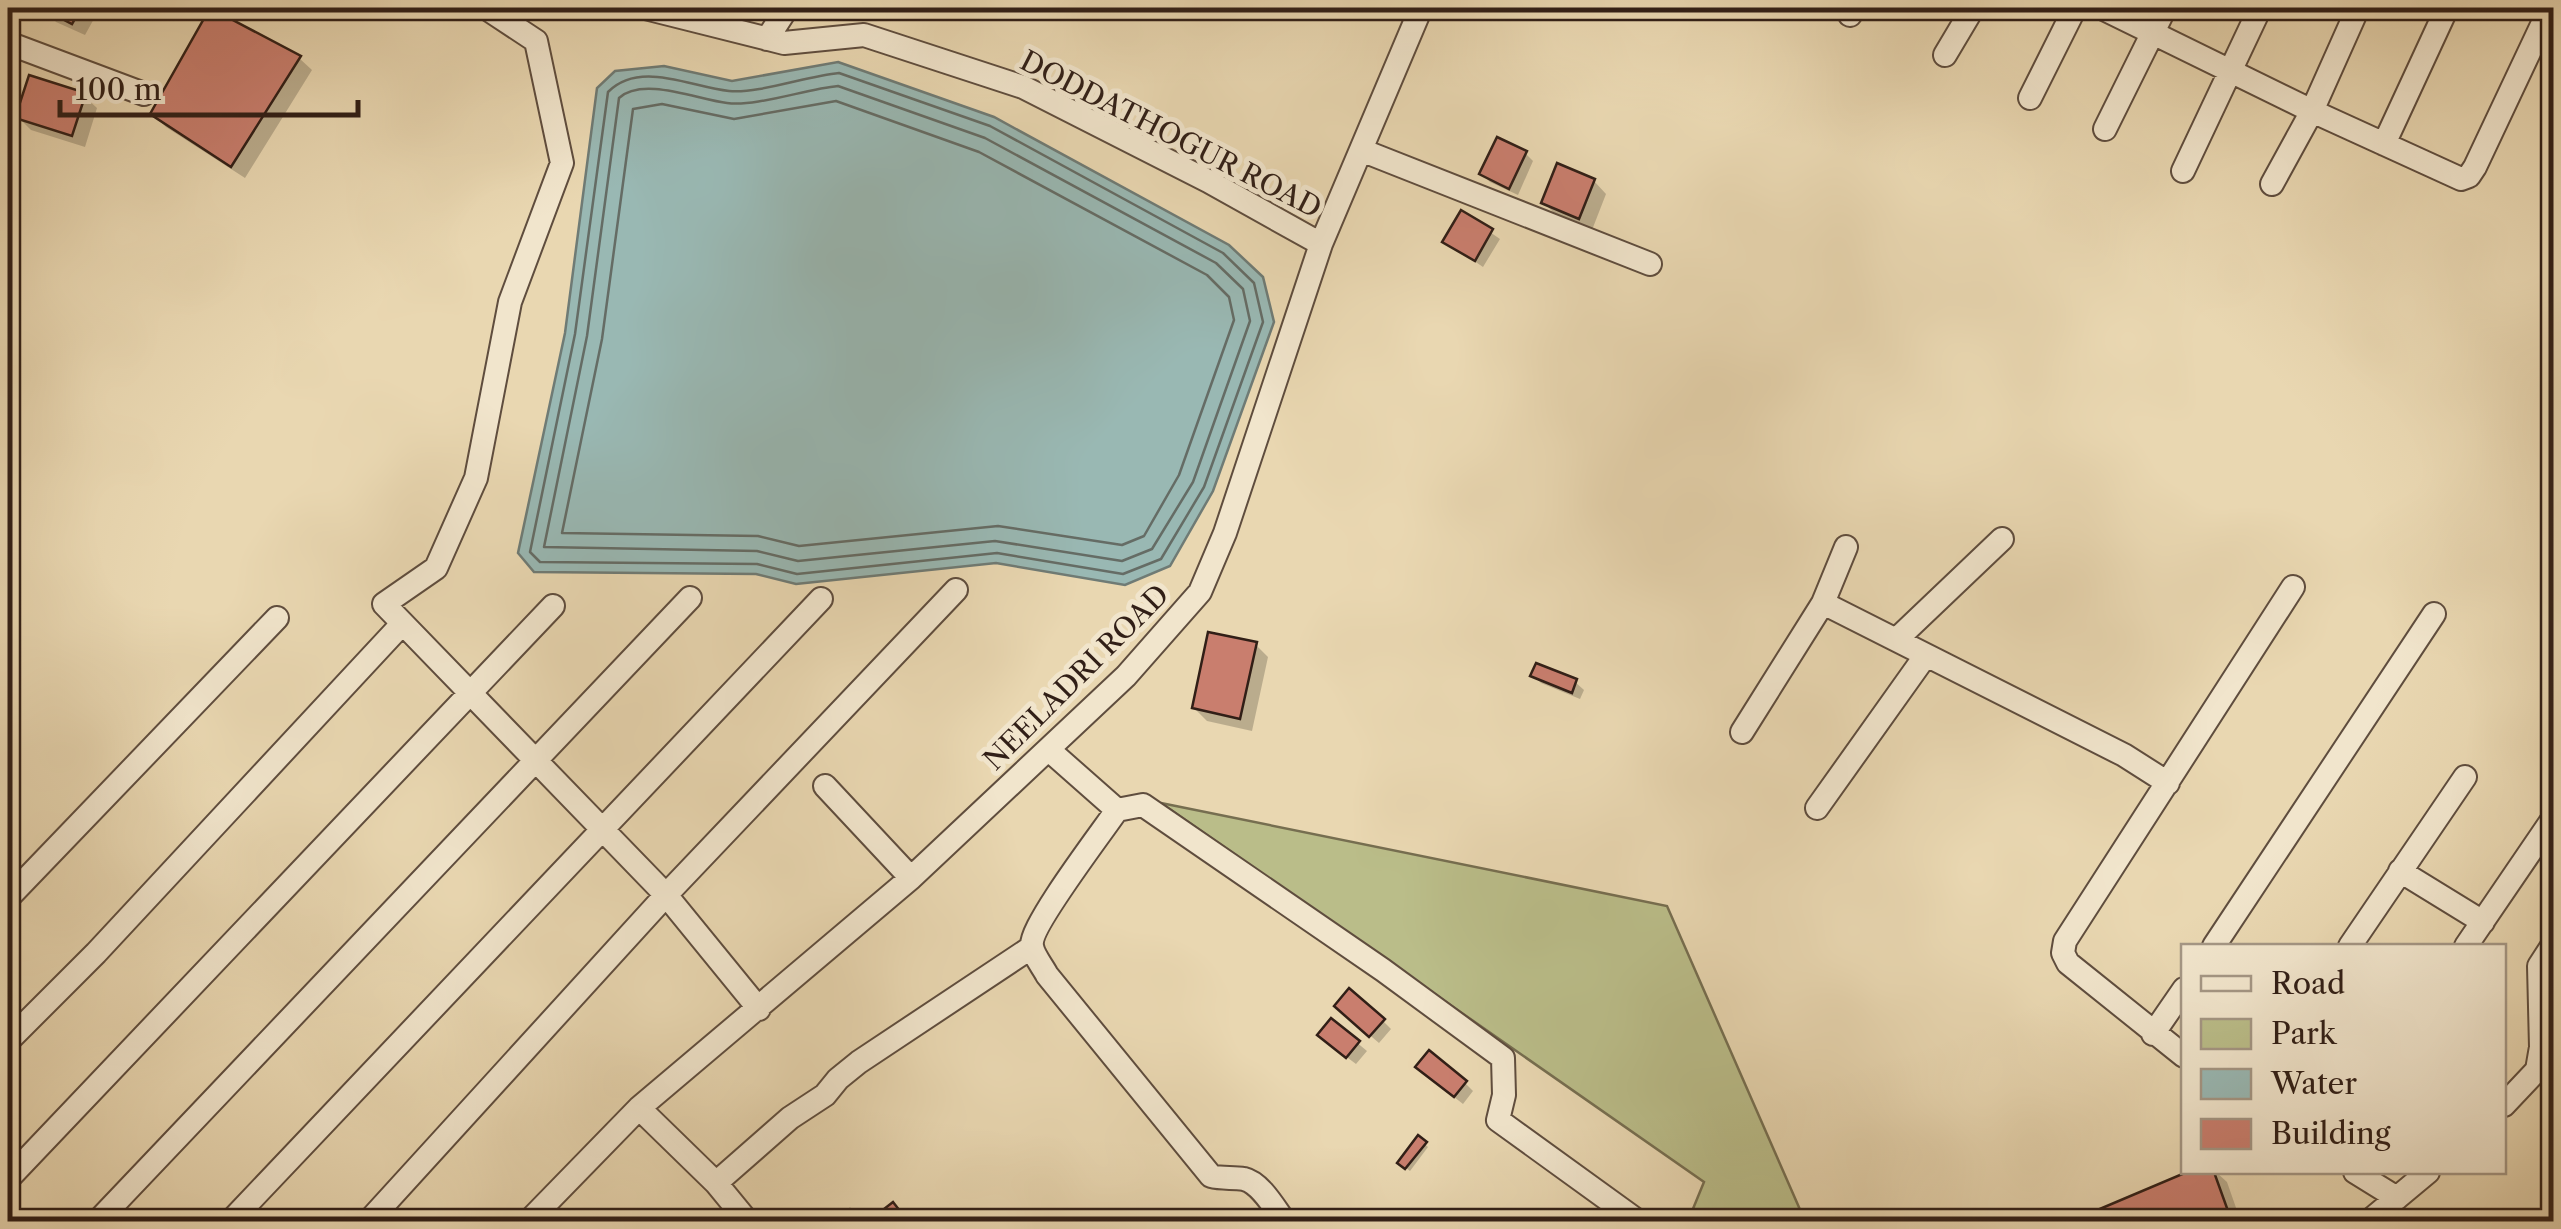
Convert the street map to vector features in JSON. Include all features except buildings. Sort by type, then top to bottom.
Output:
[{"type":"street","points":[[486,8],[536,42],[562,163],[510,302],[476,478],[436,568],[384,604],[666,896],[759,1009]]},
{"type":"street","name":"DODDATHOGUR ROAD","points":[[645,8],[784,43],[864,34],[1023,88],[1208,181],[1321,244]]},
{"type":"street","points":[[767,40],[787,8]]},
{"type":"street","points":[[1945,55],[1973,8]]},
{"type":"street","points":[[2030,98],[2075,8]]},
{"type":"street","points":[[2102,8],[2460,179],[2469,176],[2550,8]]},
{"type":"street","points":[[2105,129],[2165,8]]},
{"type":"street","points":[[2183,171],[2260,8]]},
{"type":"street","points":[[2272,184],[2312,110],[2358,8]]},
{"type":"street","points":[[2384,144],[2447,8]]},
{"type":"street","name":"NEELADRI ROAD","points":[[528,1222],[639,1108],[911,878],[1050,750],[1126,676],[1200,592],[1225,533],[1321,244],[1415,10]]},
{"type":"street","points":[[8,43],[144,94]]},
{"type":"street","points":[[1361,150],[1650,264]]},
{"type":"street","points":[[1896,639],[2002,540]]},
{"type":"street","points":[[1742,732],[1822,604],[1846,548]]},
{"type":"street","points":[[2181,1054],[2152,1034],[2068,962],[2063,953],[2078,919],[2293,586]]},
{"type":"street","points":[[368,1222],[666,896],[956,590]]},
{"type":"street","points":[[97,1222],[690,598]]},
{"type":"street","points":[[230,1222],[821,599]]},
{"type":"street","points":[[1822,604],[2124,756],[2168,783]]},
{"type":"street","points":[[8,1179],[553,606]]},
{"type":"street","points":[[2215,944],[2434,614]]},
{"type":"street","points":[[8,898],[277,618]]},
{"type":"street","points":[[8,1041],[402,624]]},
{"type":"street","points":[[1818,808],[1926,655]]},
{"type":"street","points":[[1050,750],[1117,810]]},
{"type":"street","points":[[2351,944],[2465,777]]},
{"type":"street","points":[[826,786],[911,878]]},
{"type":"street","points":[[1286,1222],[1254,1182],[1210,1176],[1047,975],[1032,947],[1034,932],[1047,909],[1117,810],[1143,806],[1383,970],[1503,1058],[1504,1095],[1498,1120],[1639,1222]]},
{"type":"street","points":[[2467,944],[2554,817]]},
{"type":"street","points":[[2400,871],[2482,922]]},
{"type":"street","points":[[2506,1103],[2537,1070],[2541,1047],[2540,966],[2554,943]]},
{"type":"street","points":[[716,1183],[790,1118],[825,1095],[838,1078],[859,1062],[1032,947]]},
{"type":"street","points":[[2152,1034],[2181,993]]},
{"type":"street","points":[[639,1108],[716,1183],[748,1222]]},
{"type":"street","points":[[2357,1174],[2397,1198]]},
{"type":"street","points":[[2368,1222],[2426,1174]]},
{"type":"green space","points":[[1161,803],[1667,906],[1805,1221],[1688,1221],[1704,1182]]},
{"type":"water","points":[[838,62],[994,117],[1229,245],[1263,277],[1274,322],[1213,491],[1170,566],[1125,585],[996,563],[796,584],[756,574],[534,572],[518,553],[565,333],[597,88],[615,71],[664,66],[732,81]]}]
